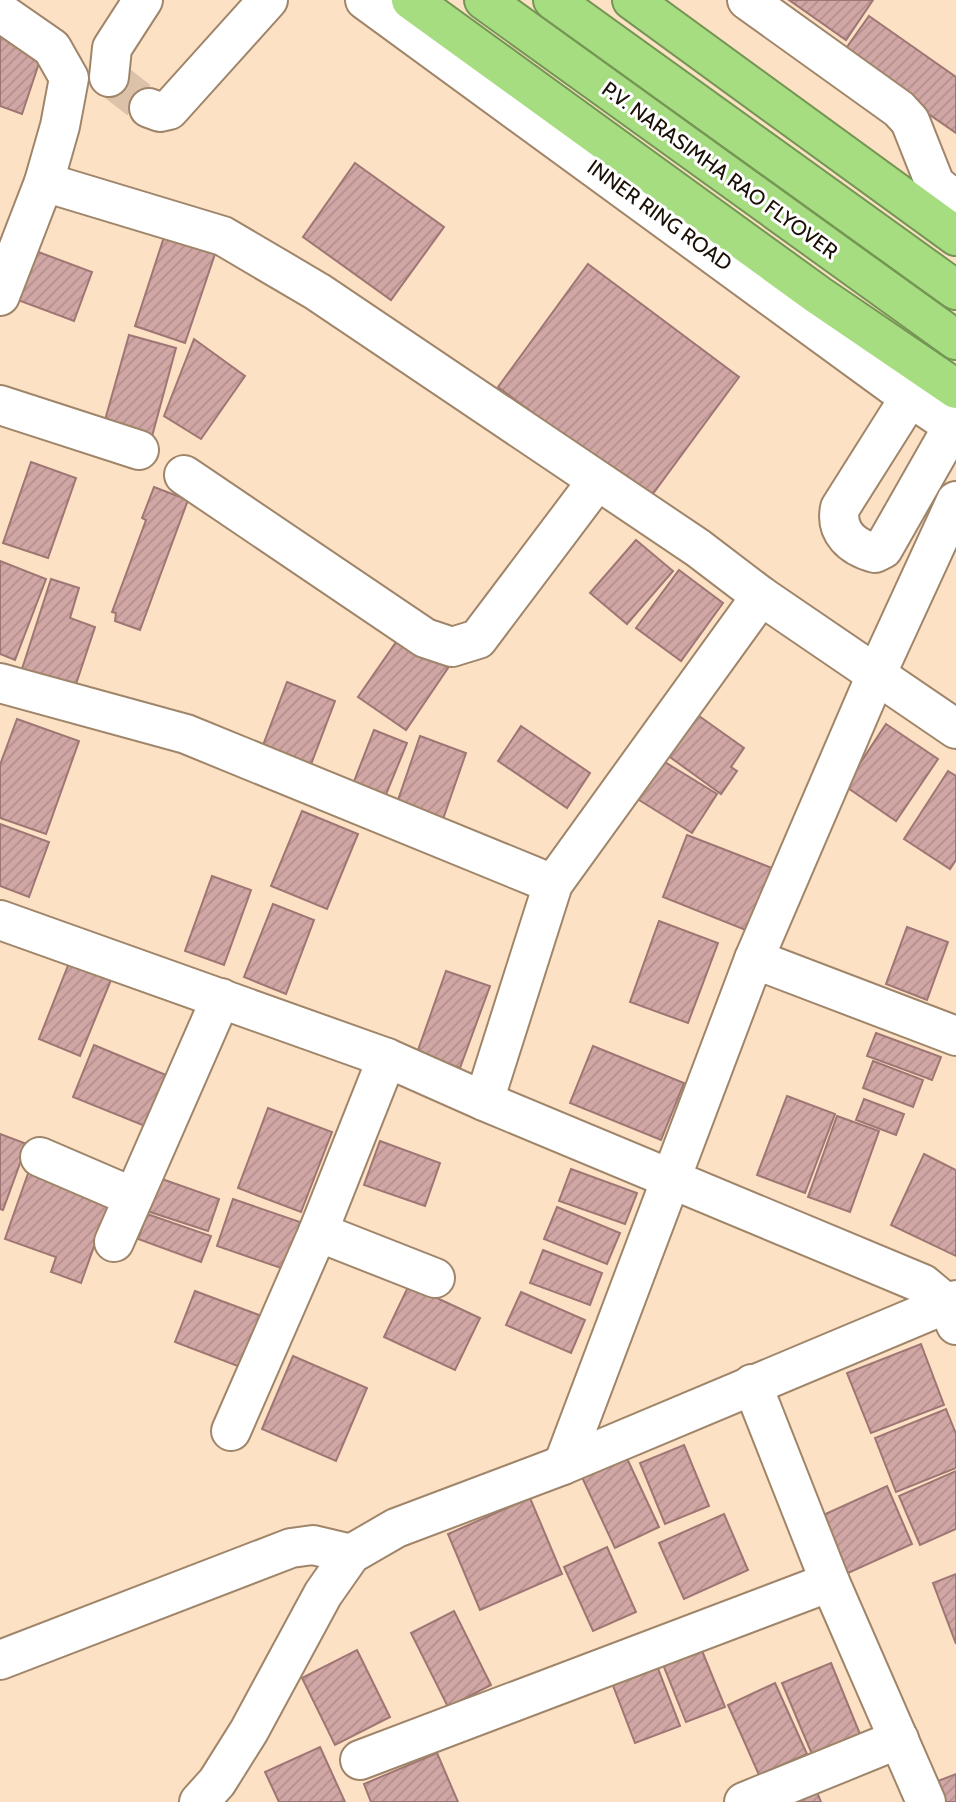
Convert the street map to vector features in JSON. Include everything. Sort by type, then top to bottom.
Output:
[{"type":"highway","points":[[411,0],[818,295],[955,414]]},
{"type":"highway","name":"P.V. NARASIMHA RAO FLYOVER","points":[[484,0],[956,340]]},
{"type":"highway","name":"P.V. NARASIMHA RAO FLYOVER","points":[[553,0],[956,290]]},
{"type":"highway","points":[[632,0],[956,236]]},
{"type":"street","points":[[109,76],[112,48],[144,0]]},
{"type":"street","points":[[149,108],[160,112],[169,110],[267,0]]},
{"type":"street","name":"INNER RING ROAD","points":[[365,0],[910,397],[955,414]]},
{"type":"street","points":[[747,0],[899,109],[910,121],[934,184],[954,194]]},
{"type":"street","points":[[0,12],[52,48],[68,78],[60,126],[44,182],[0,296]]},
{"type":"street","points":[[44,182],[223,236],[318,292],[698,548],[761,596],[956,729]]},
{"type":"street","points":[[910,397],[840,508],[836,523],[840,531],[868,551],[875,553],[883,549],[955,414]]},
{"type":"street","points":[[0,405],[139,450]]},
{"type":"street","points":[[184,475],[425,638],[452,647],[478,639],[597,481]]},
{"type":"street","points":[[563,1465],[754,959],[876,675],[956,500]]},
{"type":"street","points":[[484,1101],[553,884],[761,596]]},
{"type":"street","points":[[0,683],[186,734],[553,884]]},
{"type":"street","points":[[0,920],[387,1058],[923,1284],[953,1310],[752,1384],[563,1465],[396,1528],[351,1554],[323,1594],[217,1782],[199,1802]]},
{"type":"street","points":[[754,959],[956,1036]]},
{"type":"street","points":[[114,1242],[220,998]]},
{"type":"street","points":[[231,1431],[318,1232],[387,1058]]},
{"type":"street","points":[[40,1157],[133,1197]]},
{"type":"street","points":[[318,1232],[435,1278]]},
{"type":"street","points":[[752,1384],[830,1582],[926,1802]]},
{"type":"street","points":[[0,1660],[291,1548],[313,1545],[351,1554]]},
{"type":"street","points":[[360,1760],[830,1582]]},
{"type":"street","points":[[744,1802],[899,1739]]},
{"type":"building","points":[[789,0],[873,0],[846,40]]},
{"type":"building","points":[[869,16],[956,77],[956,133],[842,54]]},
{"type":"building","points":[[0,36],[19,42],[39,63],[22,114],[0,106]]},
{"type":"building","points":[[355,163],[444,227],[391,300],[303,237]]},
{"type":"building","points":[[164,237],[215,254],[185,343],[135,326]]},
{"type":"building","points":[[25,247],[92,272],[74,321],[7,296]]},
{"type":"building","points":[[588,264],[739,377],[649,499],[498,387]]},
{"type":"building","points":[[129,335],[176,348],[151,440],[103,427]]},
{"type":"building","points":[[194,339],[245,376],[201,439],[164,416]]},
{"type":"building","points":[[31,462],[76,478],[48,558],[3,543]]},
{"type":"building","points":[[154,487],[188,500],[140,630],[115,621],[116,613],[112,612],[146,520],[142,518]]},
{"type":"building","points":[[636,540],[673,571],[627,624],[590,593]]},
{"type":"building","points":[[0,561],[46,579],[15,660],[0,654]]},
{"type":"building","points":[[679,570],[723,603],[681,661],[636,628]]},
{"type":"building","points":[[51,579],[79,588],[70,618],[95,627],[74,690],[21,672]]},
{"type":"building","points":[[401,635],[448,668],[406,730],[358,697]]},
{"type":"building","points":[[287,682],[335,701],[310,767],[262,748]]},
{"type":"building","points":[[685,706],[744,748],[731,767],[737,771],[721,794],[656,747]]},
{"type":"building","points":[[17,719],[79,741],[46,834],[0,818],[0,765]]},
{"type":"building","points":[[886,724],[938,759],[896,821],[845,786]]},
{"type":"building","points":[[521,726],[590,773],[567,808],[498,761]]},
{"type":"building","points":[[374,730],[407,743],[385,797],[353,784]]},
{"type":"building","points":[[420,736],[466,753],[443,819],[397,803]]},
{"type":"building","points":[[655,756],[717,794],[692,833],[631,795]]},
{"type":"building","points":[[948,771],[956,776],[956,860],[950,869],[904,839]]},
{"type":"building","points":[[302,811],[358,834],[327,909],[271,886]]},
{"type":"building","points":[[0,824],[49,842],[29,897],[0,886]]},
{"type":"building","points":[[687,835],[772,868],[748,931],[663,897]]},
{"type":"building","points":[[212,876],[251,890],[224,965],[185,951]]},
{"type":"building","points":[[273,904],[314,920],[286,994],[244,977]]},
{"type":"building","points":[[659,921],[718,943],[688,1023],[630,1002]]},
{"type":"building","points":[[907,927],[948,942],[927,1000],[886,984]]},
{"type":"building","points":[[69,963],[111,980],[80,1056],[39,1039]]},
{"type":"building","points":[[446,971],[490,986],[460,1068],[417,1053]]},
{"type":"building","points":[[876,1033],[941,1057],[932,1080],[867,1056]]},
{"type":"building","points":[[94,1045],[166,1075],[145,1126],[73,1097]]},
{"type":"building","points":[[593,1046],[684,1083],[661,1140],[570,1103]]},
{"type":"building","points":[[873,1061],[923,1080],[913,1107],[863,1088]]},
{"type":"building","points":[[787,1096],[835,1114],[805,1193],[757,1175]]},
{"type":"building","points":[[864,1099],[904,1114],[896,1135],[856,1120]]},
{"type":"building","points":[[268,1108],[332,1132],[301,1212],[238,1188]]},
{"type":"building","points":[[837,1116],[879,1131],[850,1212],[808,1197]]},
{"type":"building","points":[[0,1134],[27,1144],[3,1210],[0,1209]]},
{"type":"building","points":[[380,1141],[440,1163],[425,1206],[364,1185]]},
{"type":"building","points":[[924,1154],[956,1170],[956,1256],[891,1225]]},
{"type":"building","points":[[31,1165],[113,1193],[81,1283],[51,1272],[56,1257],[5,1239]]},
{"type":"building","points":[[571,1169],[637,1193],[625,1224],[559,1201]]},
{"type":"building","points":[[159,1178],[219,1199],[208,1231],[147,1211]]},
{"type":"building","points":[[233,1199],[303,1223],[287,1270],[217,1246]]},
{"type":"building","points":[[557,1207],[620,1233],[607,1264],[544,1239]]},
{"type":"building","points":[[147,1214],[211,1236],[201,1262],[138,1239]]},
{"type":"building","points":[[543,1250],[602,1273],[590,1305],[530,1283]]},
{"type":"building","points":[[409,1285],[480,1318],[455,1370],[384,1337]]},
{"type":"building","points":[[195,1291],[267,1318],[248,1370],[175,1342]]},
{"type":"building","points":[[521,1292],[585,1320],[571,1353],[506,1325]]},
{"type":"building","points":[[921,1344],[944,1405],[871,1433],[847,1373]]},
{"type":"building","points":[[293,1356],[367,1388],[336,1461],[262,1429]]},
{"type":"building","points":[[946,1409],[956,1434],[956,1468],[896,1492],[875,1438]]},
{"type":"building","points":[[684,1445],[709,1506],[665,1524],[640,1463]]},
{"type":"building","points":[[624,1452],[659,1527],[615,1548],[580,1473]]},
{"type":"building","points":[[956,1471],[956,1529],[920,1545],[899,1496]]},
{"type":"building","points":[[887,1486],[912,1544],[846,1574],[821,1516]]},
{"type":"building","points":[[530,1498],[562,1574],[480,1610],[448,1534]]},
{"type":"building","points":[[724,1514],[748,1570],[684,1599],[659,1543]]},
{"type":"building","points":[[607,1547],[636,1612],[593,1631],[564,1567]]},
{"type":"building","points":[[956,1574],[956,1644],[933,1583]]},
{"type":"building","points":[[454,1611],[491,1685],[448,1707],[411,1633]]},
{"type":"building","points":[[698,1641],[725,1707],[686,1722],[660,1657]]},
{"type":"building","points":[[357,1650],[390,1717],[335,1745],[302,1678]]},
{"type":"building","points":[[654,1658],[680,1726],[635,1743],[609,1675]]},
{"type":"building","points":[[831,1663],[862,1739],[814,1759],[782,1683]]},
{"type":"building","points":[[775,1683],[807,1754],[759,1775],[728,1705]]},
{"type":"building","points":[[320,1747],[345,1802],[279,1802],[265,1772]]},
{"type":"building","points":[[437,1753],[458,1802],[371,1802],[364,1784]]},
{"type":"building","points":[[956,1774],[956,1802],[946,1802],[938,1781]]},
{"type":"building","points":[[813,1782],[821,1802],[762,1802]]},
{"type":"tunnel","points":[[109,77],[149,108]]}]
